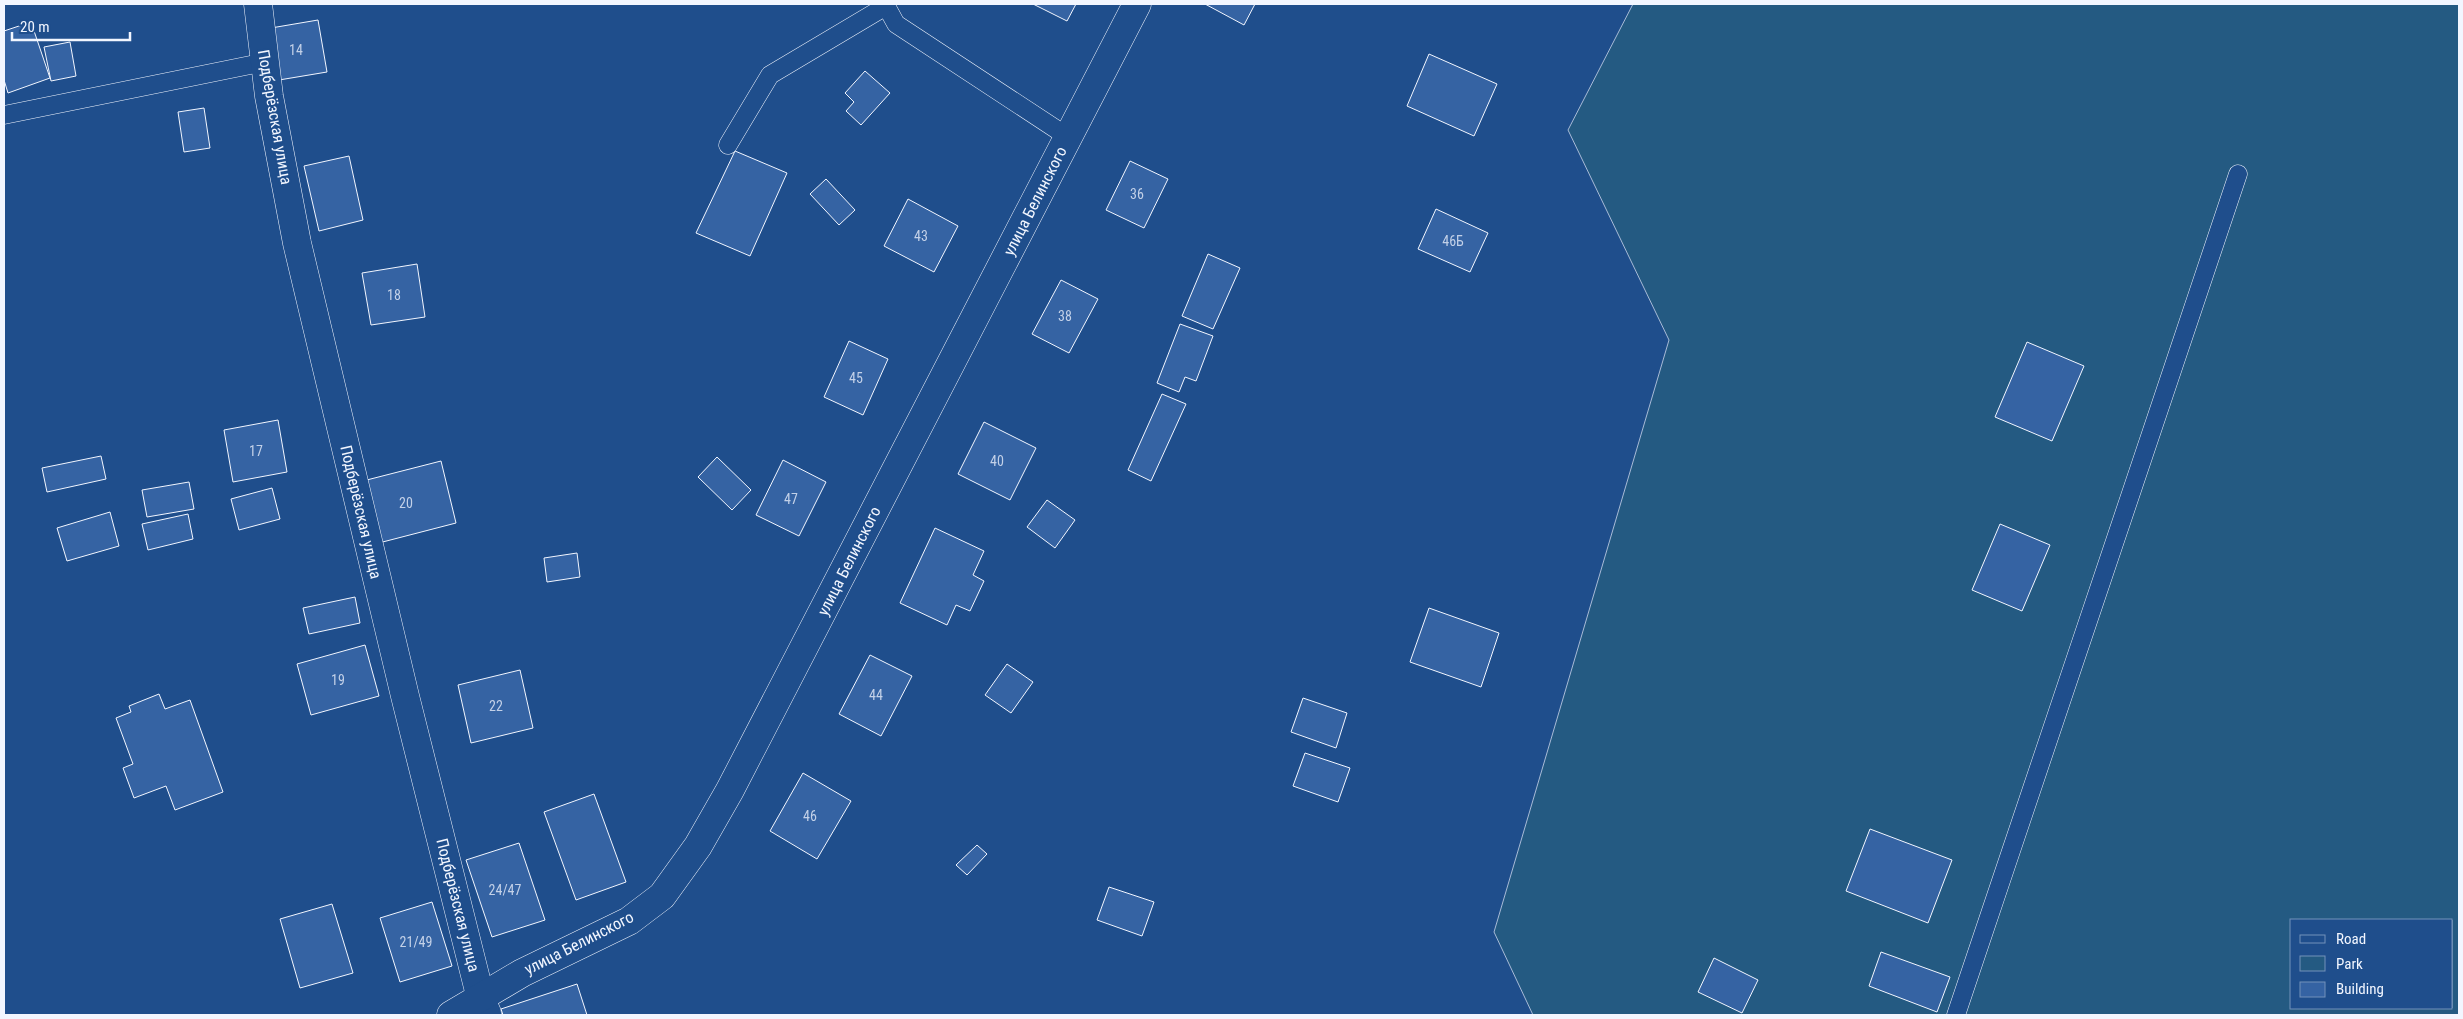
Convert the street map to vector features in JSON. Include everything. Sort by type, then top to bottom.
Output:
[{"type":"street","name":"Подберёзская улица","points":[[258,4],[269,96],[297,243],[405,696],[485,1007]]},
{"type":"street","name":"улица Белинского","points":[[451,1015],[485,1007],[522,972],[629,920],[662,896],[698,846],[730,790],[1137,4]]},
{"type":"lane","points":[[728,146],[770,75],[886,5],[896,24],[1068,137]]},
{"type":"lane","points":[[4,114],[265,62]]},
{"type":"lane","points":[[1956,1015],[2238,174]]},
{"type":"green space","points":[[1633,4],[2459,4],[2459,1015],[1533,1015],[1494,932],[1669,340],[1568,130]]},
{"type":"building","points":[[1033,4],[1076,4],[1067,21]]},
{"type":"building","points":[[1205,4],[1255,4],[1244,25]]},
{"type":"building","points":[[318,20],[327,72],[273,81],[265,29]]},
{"type":"building","points":[[31,22],[50,78],[8,93],[4,80],[4,31]]},
{"type":"building","points":[[70,42],[76,76],[51,81],[44,47]]},
{"type":"building","points":[[1429,54],[1497,84],[1474,136],[1407,106]]},
{"type":"building","points":[[865,71],[890,93],[861,125],[846,111],[854,102],[845,93]]},
{"type":"building","points":[[204,108],[210,148],[184,152],[178,112]]},
{"type":"building","points":[[735,151],[787,173],[750,256],[696,233]]},
{"type":"building","points":[[349,156],[363,220],[319,231],[304,166]]},
{"type":"building","points":[[1130,161],[1168,179],[1144,228],[1106,210]]},
{"type":"building","points":[[826,179],[855,210],[839,225],[810,194]]},
{"type":"building","points":[[908,199],[958,226],[934,272],[884,246]]},
{"type":"building","points":[[1436,209],[1488,233],[1470,272],[1418,249]]},
{"type":"building","points":[[1208,254],[1240,268],[1213,329],[1182,316]]},
{"type":"building","points":[[417,264],[425,317],[371,325],[362,273]]},
{"type":"building","points":[[1061,280],[1098,299],[1069,353],[1032,334]]},
{"type":"building","points":[[1180,324],[1213,336],[1196,381],[1185,377],[1179,392],[1157,383]]},
{"type":"building","points":[[849,341],[888,359],[863,415],[824,397]]},
{"type":"building","points":[[2027,342],[2084,366],[2052,441],[1995,417]]},
{"type":"building","points":[[1162,394],[1186,404],[1151,481],[1128,470]]},
{"type":"building","points":[[278,420],[287,472],[233,482],[224,430]]},
{"type":"building","points":[[984,422],[1036,448],[1010,500],[958,474]]},
{"type":"building","points":[[101,456],[106,479],[47,492],[42,468]]},
{"type":"building","points":[[717,457],[751,490],[732,510],[698,477]]},
{"type":"building","points":[[783,460],[826,482],[799,536],[756,515]]},
{"type":"building","points":[[441,461],[456,523],[371,545],[355,483]]},
{"type":"building","points":[[189,482],[194,509],[147,517],[142,490]]},
{"type":"building","points":[[272,488],[280,519],[239,530],[231,499]]},
{"type":"building","points":[[1047,500],[1075,520],[1055,548],[1027,527]]},
{"type":"building","points":[[110,512],[119,546],[67,561],[57,528]]},
{"type":"building","points":[[188,514],[193,539],[148,550],[142,524]]},
{"type":"building","points":[[2000,524],[2050,545],[2022,611],[1972,590]]},
{"type":"building","points":[[935,528],[984,551],[973,575],[984,581],[970,611],[956,605],[947,625],[900,603]]},
{"type":"building","points":[[577,553],[580,577],[547,582],[544,558]]},
{"type":"building","points":[[355,597],[360,623],[309,634],[303,608]]},
{"type":"building","points":[[1429,608],[1499,633],[1481,687],[1410,662]]},
{"type":"building","points":[[365,645],[379,696],[311,715],[297,664]]},
{"type":"building","points":[[870,655],[912,676],[881,736],[839,714]]},
{"type":"building","points":[[1007,664],[1033,682],[1011,713],[985,695]]},
{"type":"building","points":[[520,670],[533,728],[471,743],[458,685]]},
{"type":"building","points":[[159,694],[165,709],[190,700],[223,792],[175,810],[166,786],[134,798],[123,768],[133,764],[116,718],[131,712],[129,706]]},
{"type":"building","points":[[1303,698],[1347,713],[1336,748],[1291,732]]},
{"type":"building","points":[[1305,753],[1350,768],[1338,802],[1293,786]]},
{"type":"building","points":[[803,773],[851,801],[817,859],[770,831]]},
{"type":"building","points":[[594,794],[626,882],[576,900],[544,812]]},
{"type":"building","points":[[1870,829],[1952,860],[1928,923],[1846,891]]},
{"type":"building","points":[[519,843],[545,920],[492,937],[466,860]]},
{"type":"building","points":[[977,845],[987,854],[967,875],[956,865]]},
{"type":"building","points":[[1109,887],[1154,902],[1142,936],[1097,920]]},
{"type":"building","points":[[432,902],[452,966],[400,982],[380,918]]},
{"type":"building","points":[[332,904],[353,973],[300,988],[280,919]]},
{"type":"building","points":[[1881,952],[1950,977],[1937,1012],[1869,986]]},
{"type":"building","points":[[1714,958],[1758,980],[1742,1013],[1698,992]]},
{"type":"building","points":[[577,984],[587,1015],[503,1015],[501,1009]]}]
